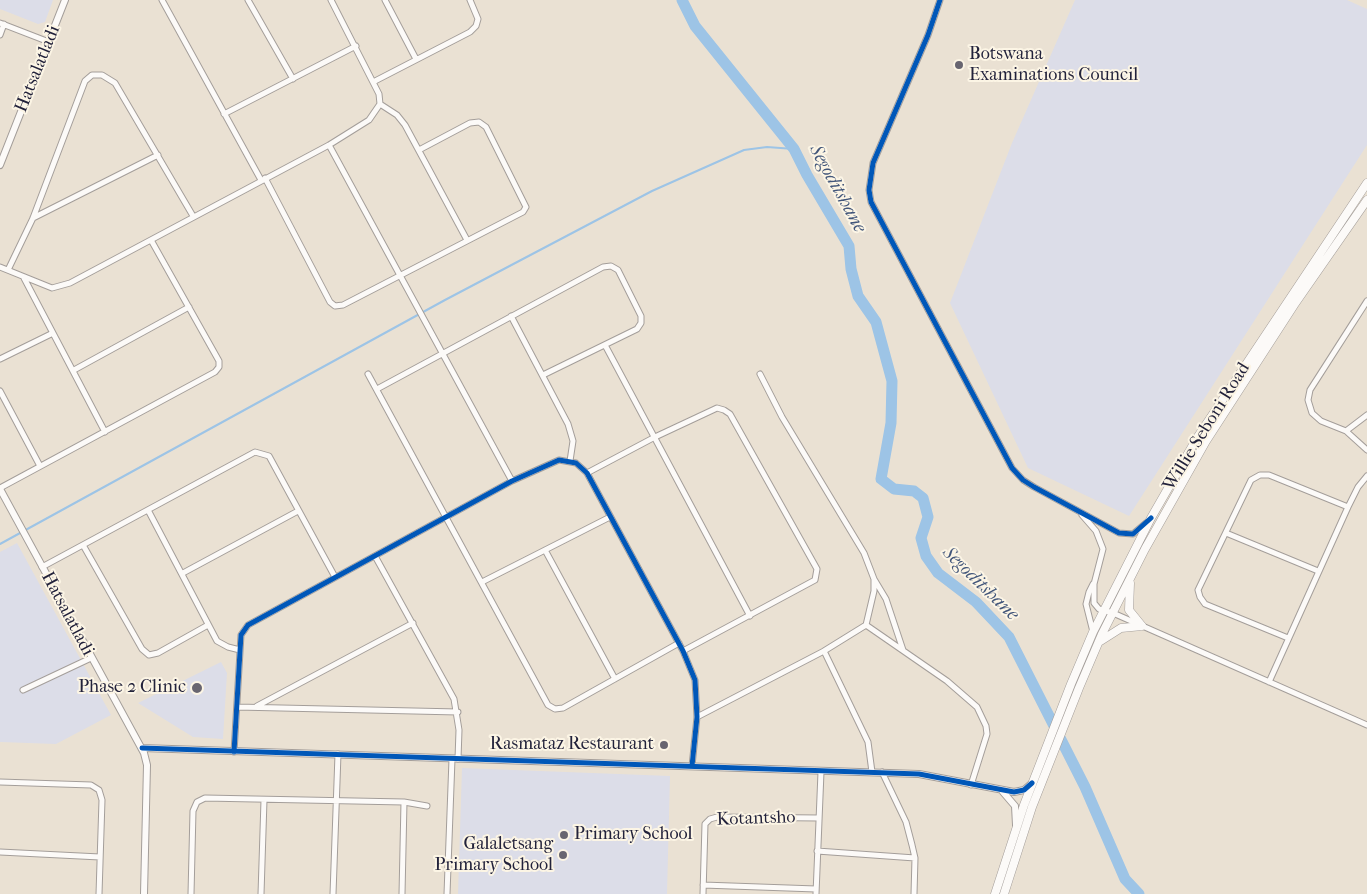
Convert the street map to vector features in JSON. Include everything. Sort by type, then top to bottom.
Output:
[{"type":"main road","name":"Willie Seboni Road","points":[[1032,783],[1070,684],[1093,632],[1151,518],[1197,438],[1367,183]]},
{"type":"main road","name":"Willie Seboni Road","points":[[1004,894],[1048,764],[1098,643],[1131,576],[1206,441],[1294,305],[1367,200]]},
{"type":"main road","points":[[1131,576],[1129,610],[1142,626]]},
{"type":"main road","points":[[1098,643],[1121,628],[1142,626]]},
{"type":"main road","points":[[995,894],[1032,783]]},
{"type":"street","name":"Hatsalatladi","points":[[0,165],[65,0]]},
{"type":"street","points":[[162,0],[330,302],[335,306],[343,305],[522,212],[526,206],[486,127],[479,122],[470,123],[419,150]]},
{"type":"street","points":[[248,0],[293,79]]},
{"type":"street","points":[[0,267],[52,288],[61,286],[151,240],[329,144],[369,120],[380,104],[379,94],[375,82],[331,0]]},
{"type":"street","points":[[385,0],[416,59]]},
{"type":"street","points":[[375,82],[470,32],[476,26],[476,12],[470,0]]},
{"type":"street","points":[[940,0],[928,35],[873,163],[868,190],[871,202],[1012,468],[1022,480],[1119,533],[1128,535],[1138,531],[1151,518]]},
{"type":"street","points":[[0,35],[2,23],[49,42]]},
{"type":"street","points":[[224,114],[356,46]]},
{"type":"street","points":[[8,270],[33,218],[85,81],[92,74],[102,74],[115,84],[193,216]]},
{"type":"street","points":[[380,104],[397,115],[405,125],[467,240]]},
{"type":"street","points":[[329,144],[441,354],[512,481]]},
{"type":"street","points":[[33,218],[158,155]]},
{"type":"street","points":[[0,488],[215,372],[219,367],[219,361],[151,240]]},
{"type":"street","points":[[377,389],[603,267],[611,266],[618,270],[642,316],[641,323],[637,329],[543,375]]},
{"type":"street","points":[[24,278],[106,432]]},
{"type":"street","points":[[1367,302],[1310,390],[1308,400],[1312,413],[1321,421],[1346,431],[1367,450]]},
{"type":"street","points":[[74,370],[189,307]]},
{"type":"street","points":[[511,316],[568,424],[573,441],[570,461]]},
{"type":"street","points":[[0,359],[53,333]]},
{"type":"street","points":[[604,345],[750,616]]},
{"type":"street","points":[[368,374],[548,705],[555,709],[563,708],[679,643]]},
{"type":"street","points":[[760,374],[782,417],[864,553],[874,579],[886,599],[903,651]]},
{"type":"street","points":[[0,391],[40,466]]},
{"type":"street","points":[[587,474],[654,437],[717,408],[730,414],[817,569],[815,580],[683,651]]},
{"type":"street","points":[[1346,431],[1367,415]]},
{"type":"street","points":[[42,567],[255,452],[269,456],[335,577]]},
{"type":"street","points":[[234,752],[241,635],[248,625],[512,481],[550,462],[559,460],[570,461],[581,466],[587,474],[683,651],[695,680],[697,717],[692,766]]},
{"type":"street","points":[[1288,638],[1205,604],[1198,590],[1251,480],[1260,475],[1269,475],[1348,507]]},
{"type":"street","points":[[1269,682],[1348,507],[1358,487],[1367,476]]},
{"type":"street","name":"Hatsalatladi","points":[[0,488],[91,658],[142,748],[147,765],[144,894]]},
{"type":"street","points":[[148,510],[218,641],[228,647],[240,650]]},
{"type":"street","points":[[182,573],[298,511]]},
{"type":"street","points":[[1078,511],[1096,531],[1103,549],[1094,584],[1094,603],[1104,612],[1113,613],[1367,726]]},
{"type":"street","points":[[482,582],[610,517]]},
{"type":"street","points":[[1226,533],[1318,571]]},
{"type":"street","points":[[83,545],[142,649],[149,655],[158,653],[208,625]]},
{"type":"street","points":[[545,550],[615,679]]},
{"type":"street","points":[[375,556],[454,699],[458,712],[447,894]]},
{"type":"street","points":[[697,717],[824,651],[866,625],[874,592],[874,579]]},
{"type":"street","points":[[1093,632],[1086,604],[1089,592],[1094,584]]},
{"type":"street","points":[[256,706],[413,624]]},
{"type":"street","points":[[866,625],[967,696],[982,716],[986,734],[971,785]]},
{"type":"street","points":[[824,651],[868,742],[872,772]]},
{"type":"street","points":[[23,690],[91,658]]},
{"type":"street","points":[[237,707],[458,712]]},
{"type":"street","points":[[142,748],[820,772],[882,772],[919,774],[1002,792],[1020,792],[1032,783]]},
{"type":"street","points":[[334,894],[338,754]]},
{"type":"street","points":[[703,885],[816,891],[820,772]]},
{"type":"street","points":[[882,772],[906,822],[915,858],[914,894]]},
{"type":"street","points":[[0,782],[91,785],[96,787],[101,794],[102,800],[99,894]]},
{"type":"street","points":[[1002,792],[1015,806],[1016,829]]},
{"type":"street","points":[[191,894],[193,811],[197,802],[204,798],[404,802],[426,806]]},
{"type":"street","points":[[261,894],[264,800]]},
{"type":"street","points":[[402,894],[404,802]]},
{"type":"street","name":"Kotantsho","points":[[703,894],[705,824],[710,819],[717,817],[818,818]]},
{"type":"street","points":[[817,851],[915,858]]},
{"type":"street","points":[[0,852],[100,857]]},
{"type":"shaded area","points":[[0,0],[53,0],[45,22],[38,24],[0,9]]},
{"type":"shaded area","points":[[1075,0],[1347,0],[1367,9],[1367,145],[1129,516],[1028,468],[950,303],[1012,143]]},
{"type":"shaded area","points":[[17,543],[111,715],[56,744],[0,742],[0,552]]},
{"type":"shaded area","name":"Phase 2 Clinic","points":[[221,662],[227,673],[223,739],[193,737],[138,703]]},
{"type":"shaded area","name":"Primary School","points":[[462,768],[670,776],[667,894],[458,894]]},
{"type":"waterway","name":"Segoditshane","points":[[682,0],[695,26],[794,149],[807,175],[849,246],[851,269],[858,296],[876,322],[892,381],[891,423],[881,479],[894,489],[914,491],[923,498],[928,517],[921,538],[926,556],[938,573],[976,602],[1009,637],[1085,787],[1125,879],[1139,894]]},
{"type":"waterway","points":[[0,544],[445,300],[652,191],[744,150],[767,147],[794,149]]},
{"type":"cycle path","points":[[940,0],[928,35],[873,163],[869,190],[871,202],[1012,468],[1023,480],[1034,487],[1119,533],[1133,534],[1151,518]]},
{"type":"cycle path","points":[[234,752],[241,635],[248,625],[512,481],[559,460],[576,463],[587,473],[683,651],[695,680],[697,717],[692,766]]},
{"type":"cycle path","points":[[142,748],[919,774],[1014,792],[1024,790],[1032,783]]},
{"type":"place","name":"Botswana Examinations Council","points":[[959,65]]},
{"type":"place","name":"Phase 2 Clinic","points":[[197,688]]},
{"type":"place","name":"Rasmataz Restaurant","points":[[664,745]]},
{"type":"place","name":"Primary School","points":[[564,835]]},
{"type":"place","name":"Galaletsang Primary School","points":[[563,855]]}]
